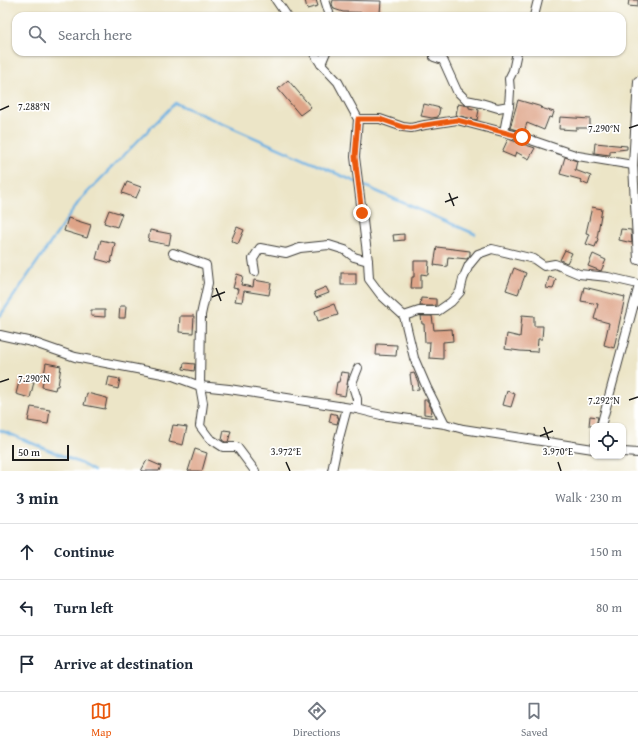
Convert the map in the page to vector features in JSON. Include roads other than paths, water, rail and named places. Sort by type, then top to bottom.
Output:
[{"type":"street","points":[[276,0],[284,12]]},
{"type":"street","points":[[325,0],[329,12]]},
{"type":"street","points":[[535,12],[538,0]]},
{"type":"street","points":[[316,56],[338,82],[358,119],[355,157],[369,279],[381,295],[404,316],[414,358],[445,424]]},
{"type":"street","points":[[321,64],[324,56]]},
{"type":"street","points":[[434,56],[443,60],[457,91],[466,100],[498,108],[509,106]]},
{"type":"street","points":[[504,132],[509,106],[509,79],[513,71],[516,56]]},
{"type":"street","points":[[638,81],[633,165],[638,260]]},
{"type":"street","points":[[358,119],[380,119],[403,127],[411,128],[457,120],[522,137],[578,156],[633,165]]},
{"type":"street","points":[[255,272],[253,259],[260,248],[286,253],[300,248],[329,244],[345,250],[354,257],[368,261]]},
{"type":"street","points":[[404,316],[419,311],[438,312],[451,302],[460,292],[463,279],[469,265],[478,254],[492,249],[534,260],[544,266],[555,264],[580,274],[608,277],[638,284]]},
{"type":"street","points":[[173,253],[206,265],[208,282],[201,315],[200,386],[203,403],[200,426],[209,438],[223,447],[237,447],[255,471]]},
{"type":"street","points":[[602,423],[638,289]]},
{"type":"street","points":[[0,335],[32,342],[75,356],[173,376],[200,386],[229,389],[357,409],[381,415],[445,424],[463,429],[590,449]]},
{"type":"street","points":[[357,409],[357,399],[352,383],[358,368]]},
{"type":"street","points":[[332,471],[347,408]]},
{"type":"street","points":[[626,452],[638,453]]},
{"type":"waterway","points":[[0,316],[80,200],[175,103],[356,182]]},
{"type":"waterway","points":[[360,184],[475,234]]},
{"type":"waterway","points":[[0,430],[80,463],[94,471]]}]
